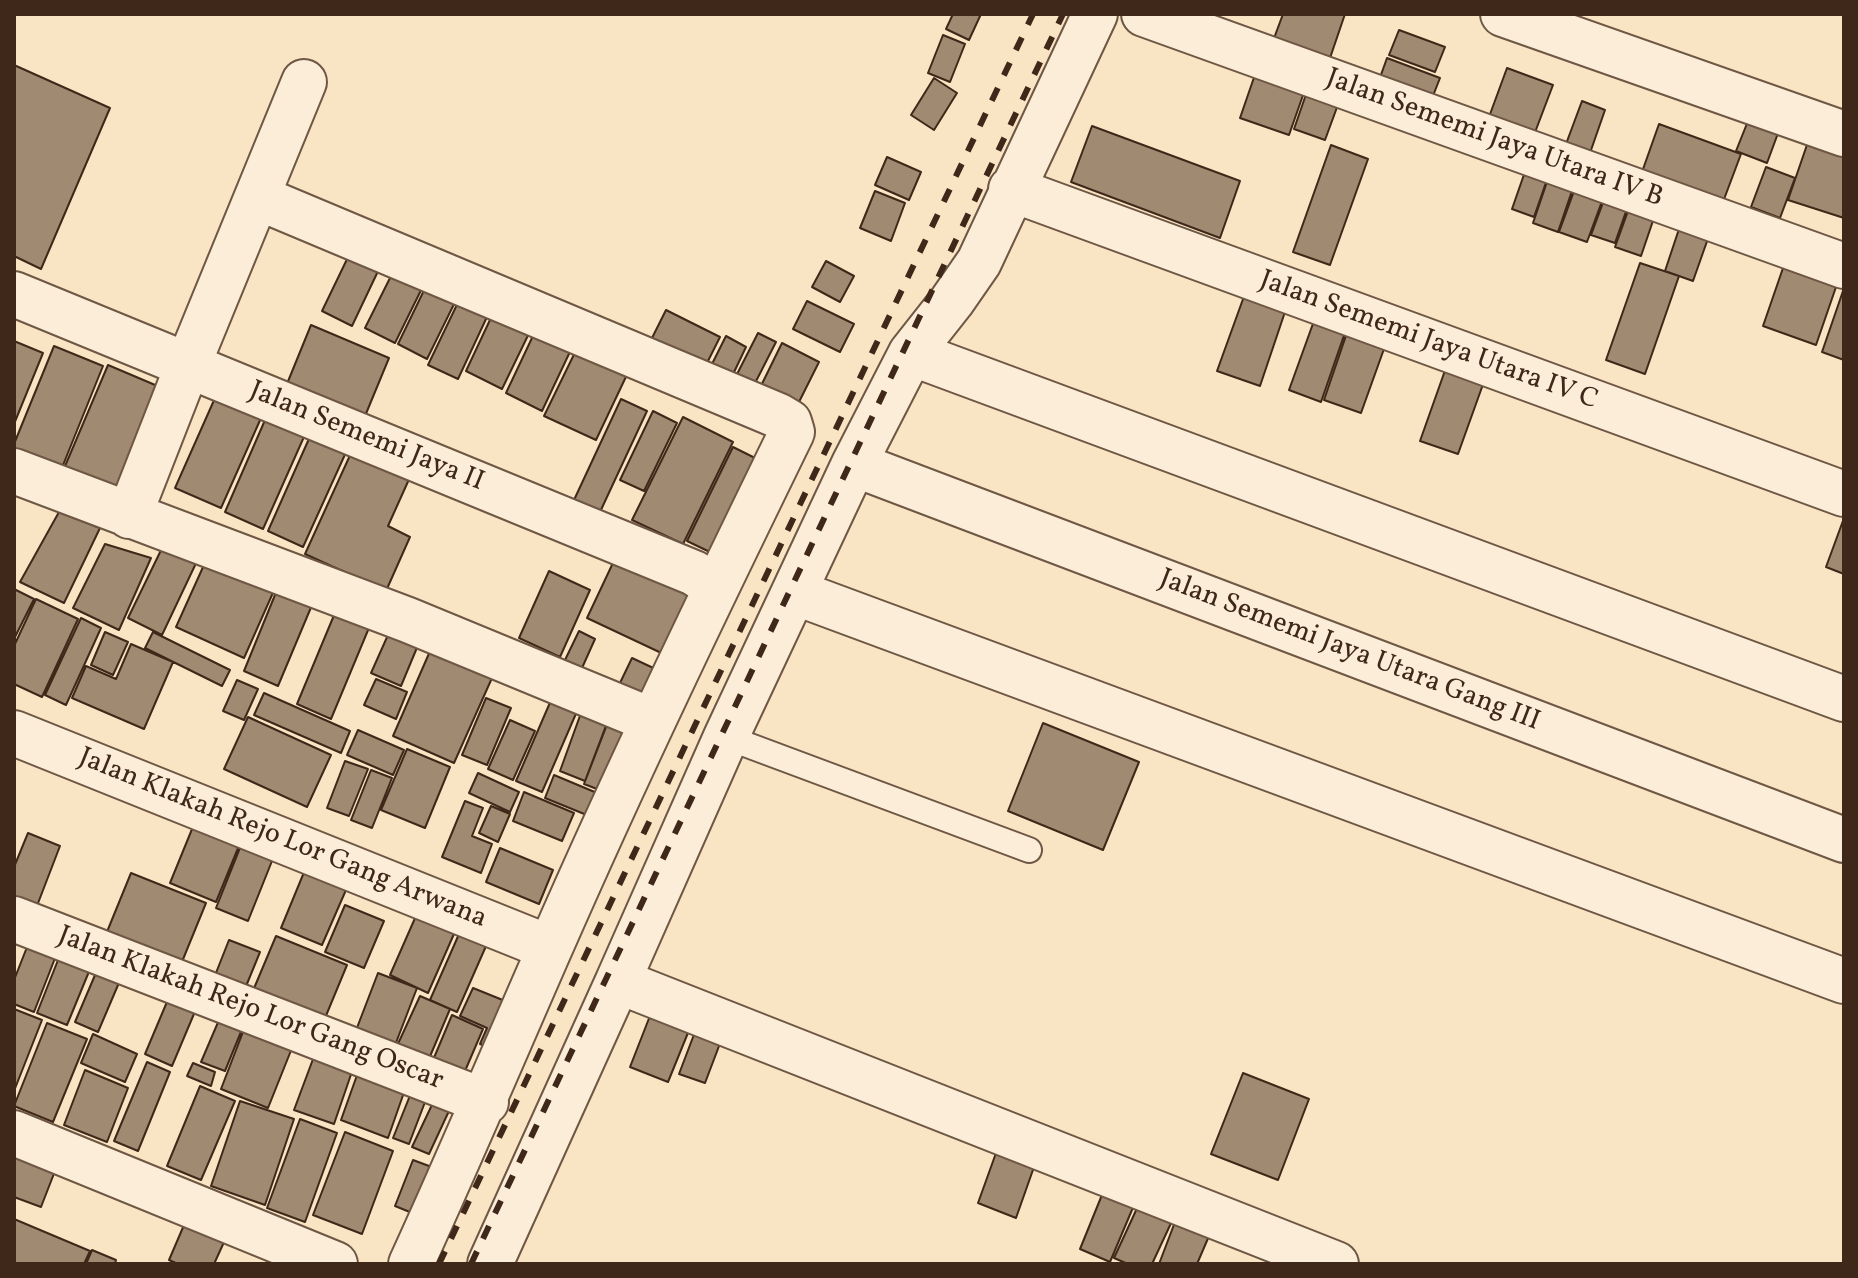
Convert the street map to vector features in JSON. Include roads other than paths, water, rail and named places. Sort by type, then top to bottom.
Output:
[{"type":"street","points":[[490,1264],[726,737],[854,464],[911,353],[979,262],[1095,14]]},
{"type":"street","name":"Jalan Sememi Jaya Utara IV B","points":[[1144,14],[1844,266]]},
{"type":"street","points":[[1503,14],[1844,134]]},
{"type":"street","points":[[129,516],[304,82]]},
{"type":"street","name":"Jalan Sememi Jaya Utara IV C","points":[[1011,189],[1844,494]]},
{"type":"street","points":[[257,197],[789,422],[792,432],[653,721],[550,948],[486,1102],[411,1264]]},
{"type":"street","name":"Jalan Sememi Jaya II","points":[[14,294],[694,573],[716,587]]},
{"type":"street","points":[[911,353],[1844,699]]},
{"type":"street","name":"Jalan Sememi Jaya Utara Gang III","points":[[854,464],[1844,840]]},
{"type":"street","points":[[14,471],[408,620],[653,721]]},
{"type":"street","points":[[794,592],[1844,981]]},
{"type":"street","name":"Jalan Klakah Rejo Lor Gang Arwana","points":[[14,733],[550,948]]},
{"type":"street","name":"Jalan Klakah Rejo Lor Gang Oscar","points":[[14,919],[486,1102]]},
{"type":"street","points":[[618,981],[1336,1264]]},
{"type":"street","points":[[14,1133],[335,1264]]},
{"type":"lane","points":[[726,737],[1029,850]]},
{"type":"railway","points":[[439,1264],[1033,14]]},
{"type":"railway","points":[[471,1264],[1063,14]]}]
